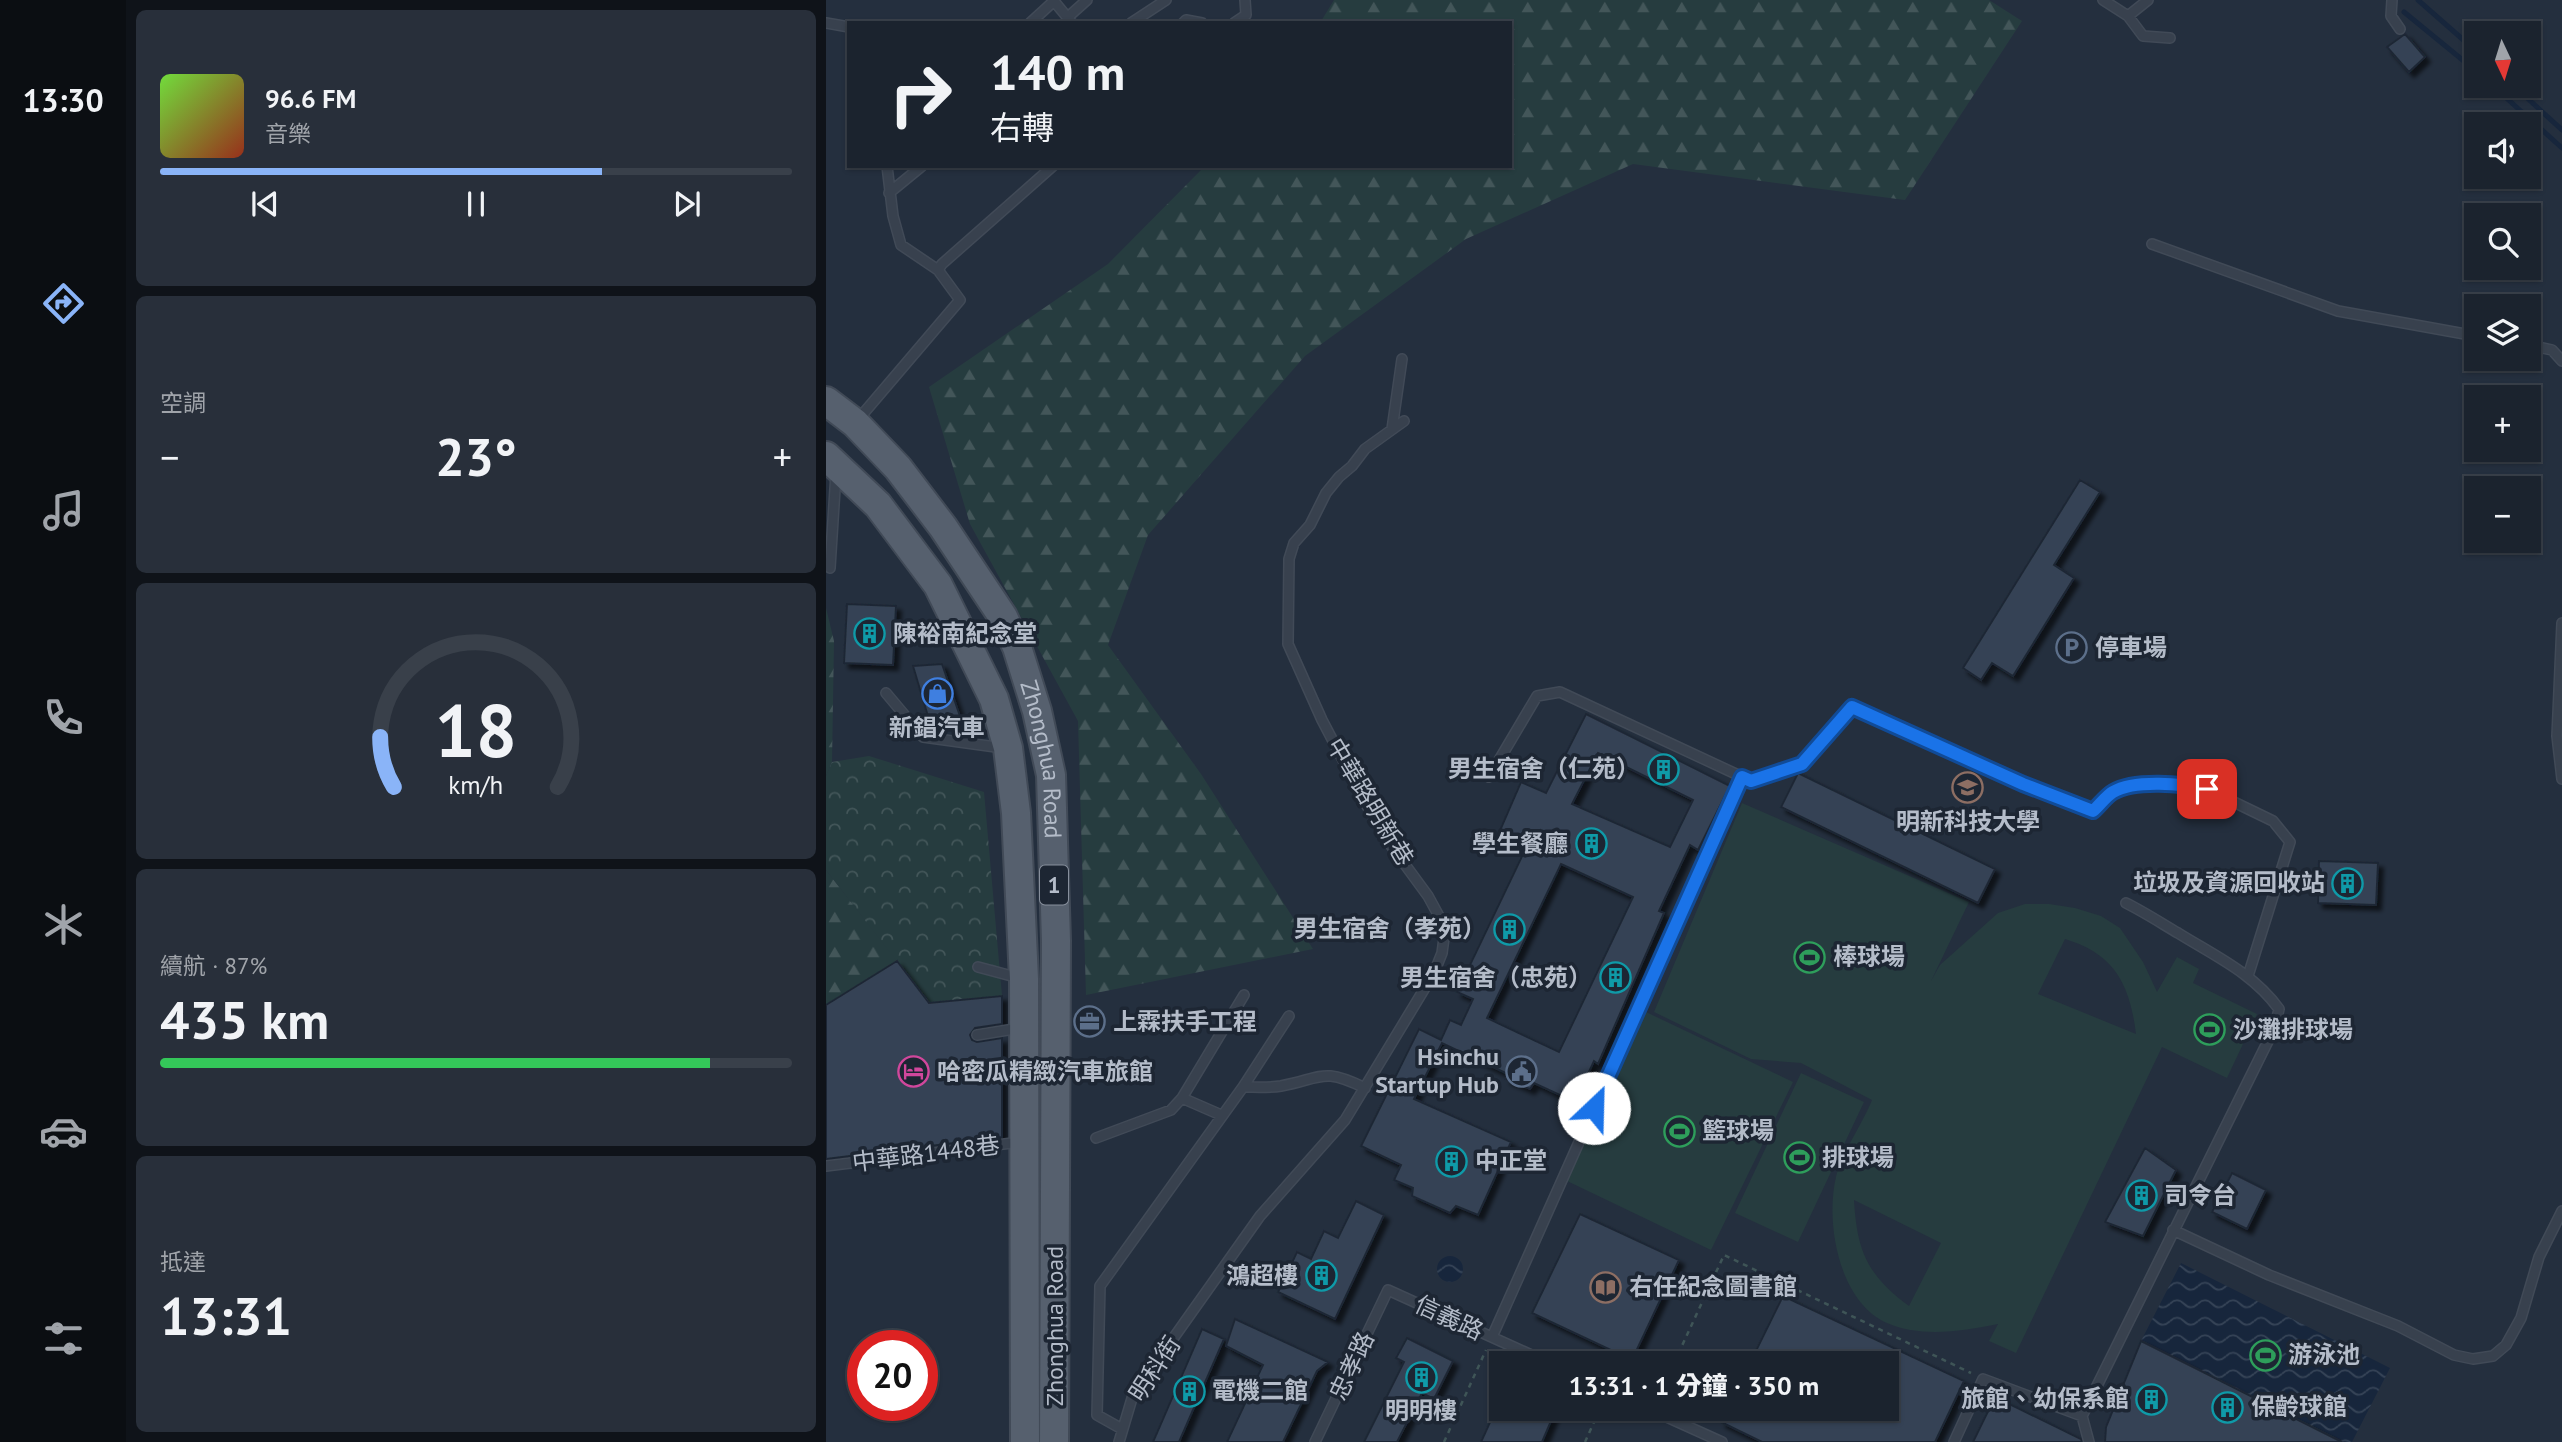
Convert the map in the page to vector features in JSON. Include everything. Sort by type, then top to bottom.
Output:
[{"type":"main road","name":"Zhonghua Road","points":[[826,401],[855,423],[898,468],[943,527],[1003,617],[1017,647],[1037,711],[1051,775],[1056,941],[1055,1442]]},
{"type":"main road","name":"Zhonghua Road","points":[[831,460],[878,505],[938,585],[994,699],[1008,748],[1016,813],[1024,979],[1025,1442]]},
{"type":"lane","points":[[1032,21],[1054,1],[1070,20],[1087,0]]},
{"type":"lane","points":[[1134,21],[1166,0]]},
{"type":"lane","points":[[1237,21],[1246,15],[1245,0]]},
{"type":"lane","points":[[2103,0],[2129,16],[2143,36],[2170,37]]},
{"type":"lane","points":[[2129,16],[2148,0]]},
{"type":"lane","points":[[2392,0],[2391,16],[2400,29]]},
{"type":"lane","points":[[826,23],[847,27]]},
{"type":"lane","points":[[855,423],[960,300],[938,270],[901,245],[887,168]]},
{"type":"lane","points":[[890,193],[920,168]]},
{"type":"lane","points":[[938,270],[1051,168]]},
{"type":"lane","points":[[2152,244],[2338,310],[2464,334]]},
{"type":"lane","points":[[2541,348],[2552,350],[2562,361]]},
{"type":"lane","points":[[1392,429],[1402,359]]},
{"type":"lane","name":"中華路明新巷","points":[[1365,1088],[1434,973],[1442,953],[1444,937],[1440,918],[1429,896],[1384,836],[1322,720],[1288,644],[1289,559],[1294,543],[1310,525],[1326,493],[1339,477],[1366,449],[1404,421]]},
{"type":"lane","points":[[830,568],[831,460]]},
{"type":"lane","points":[[2562,623],[2557,736],[2562,779]]},
{"type":"lane","points":[[1489,777],[1537,696],[1560,692],[1751,781],[1802,764],[1852,707],[2023,784],[2093,811],[2113,791],[2150,783],[2184,784],[2207,789],[2273,821],[2290,842],[2248,976]]},
{"type":"lane","points":[[886,693],[923,737],[1008,748]]},
{"type":"lane","points":[[1492,1337],[1742,777]]},
{"type":"lane","points":[[2089,1442],[2082,1416],[2275,1027],[2279,1009],[2265,991],[2248,976],[2126,903]]},
{"type":"lane","points":[[978,967],[1024,979]]},
{"type":"lane","points":[[1096,1138],[1171,1110],[1182,1098],[1244,995]]},
{"type":"lane","points":[[1182,1098],[1221,1115],[1289,1016]]},
{"type":"lane","points":[[977,1035],[1025,1027]]},
{"type":"lane","points":[[1242,1087],[1281,1086],[1317,1075],[1341,1076],[1365,1088]]},
{"type":"lane","name":"明科街","points":[[1221,1115],[1100,1286],[1097,1415],[1122,1429],[1133,1395],[1231,1255],[1260,1216],[1345,1120],[1365,1088]]},
{"type":"lane","name":"中華路1448巷","points":[[826,1166],[1026,1142]]},
{"type":"lane","points":[[2173,1230],[2270,1275],[2398,1326],[2454,1355],[2473,1359],[2493,1356],[2506,1345],[2521,1318],[2539,1257],[2562,1211]]},
{"type":"lane","name":"信義路","points":[[1388,1290],[1523,1351]]},
{"type":"lane","name":"忠孝路","points":[[1315,1442],[1388,1290]]},
{"type":"lane","points":[[1954,1442],[1983,1379],[2082,1416]]},
{"type":"lane","points":[[1676,1421],[1722,1442]]},
{"type":"lane","points":[[1119,1442],[1122,1429]]},
{"type":"path","points":[[1680,1351],[1724,1255],[1983,1379]]},
{"type":"path","points":[[1444,1442],[1492,1337]]},
{"type":"path","points":[[1585,1442],[1595,1421]]},
{"type":"green space","points":[[1334,0],[1989,0],[2022,21],[1905,200],[1633,164],[1466,239],[1305,356],[1148,535],[1108,645],[1201,774],[1313,949],[1086,995],[1078,721],[970,524],[929,387],[1108,264],[1203,168],[1512,168],[1512,21],[1321,21]]},
{"type":"green space","points":[[826,608],[834,641],[832,762],[826,776]]},
{"type":"green space","points":[[869,756],[984,792],[1002,996],[929,1003],[826,870],[826,776],[832,762]]},
{"type":"green space","points":[[1742,803],[1969,902],[1931,981],[1940,965],[1998,913],[2025,904],[2049,904],[2101,916],[2120,928],[2143,962],[2157,992],[2177,957],[2199,969],[2193,983],[2257,1014],[2227,1078],[2162,1047],[2016,1353],[1989,1341],[1998,1324],[1956,1331],[1928,1332],[1900,1328],[1871,1313],[1857,1298],[1839,1259],[1833,1196],[1843,1158],[1872,1100],[1801,1063],[1751,1059],[1654,1012]],"holes":[[[2065,939],[2096,953],[2117,974],[2129,1001],[2136,1034],[2038,994]],[[1854,1200],[1941,1243],[1909,1306],[1883,1284],[1867,1260],[1858,1234]]]},
{"type":"green space","points":[[826,870],[897,961],[826,1005]]},
{"type":"green space","name":"籃球場","points":[[1646,1012],[1793,1082],[1711,1250],[1565,1180]]},
{"type":"green space","name":"排球場","points":[[1801,1073],[1864,1102],[1798,1242],[1735,1213]]},
{"type":"water","points":[[1450,1256],[1459,1260],[1463,1269],[1459,1278],[1450,1282],[1441,1278],[1437,1269],[1441,1260]]},
{"type":"water","name":"游泳池","points":[[2181,1263],[2390,1368],[2352,1442],[2342,1442],[2141,1341]]},
{"type":"building","points":[[2405,34],[2425,57],[2409,72],[2387,47]]},
{"type":"building","points":[[2080,480],[2100,492],[2054,565],[2074,578],[2013,676],[1992,663],[1981,680],[1963,668]]},
{"type":"building","name":"陳裕南紀念堂","points":[[847,604],[896,606],[893,665],[844,663]]},
{"type":"building","name":"新錩汽車","points":[[942,664],[962,722],[930,723],[913,666]]},
{"type":"building","points":[[1586,714],[1730,786],[1698,850],[1690,845],[1659,911],[1664,913],[1598,1064],[1594,1061],[1575,1102],[1534,1083],[1530,1089],[1506,1079],[1508,1074],[1442,1043],[1414,1099],[1511,1142],[1478,1215],[1456,1206],[1450,1213],[1412,1196],[1413,1188],[1394,1180],[1401,1165],[1361,1146],[1419,1029],[1441,1040],[1450,1020],[1461,1025],[1473,999],[1457,992],[1526,848],[1498,835],[1521,782],[1546,793]],"holes":[[[1598,753],[1693,800],[1670,847],[1572,804]],[[1561,864],[1633,897],[1559,1052],[1487,1018]]]},
{"type":"building","points":[[1798,773],[1995,869],[1978,903],[1781,807]]},
{"type":"building","name":"垃圾及資源回收站","points":[[2319,861],[2378,863],[2376,905],[2318,903]]},
{"type":"building","name":"哈密瓜精緻汽車旅館","points":[[897,961],[929,1003],[1002,996],[1002,1024],[975,1028],[970,1035],[972,1040],[977,1042],[1002,1038],[1002,1137],[826,1159],[826,1005]]},
{"type":"building","name":"司令台","points":[[2145,1148],[2176,1170],[2143,1236],[2105,1222]]},
{"type":"building","points":[[2232,1173],[2266,1190],[2247,1229],[2212,1212]]},
{"type":"building","name":"鴻超樓","points":[[1356,1201],[1384,1215],[1335,1319],[1278,1292],[1297,1252],[1311,1259],[1324,1231],[1338,1238]]},
{"type":"building","name":"右任紀念圖書館","points":[[1580,1214],[1679,1260],[1636,1351],[1613,1351],[1532,1313]]},
{"type":"building","points":[[1783,1296],[1964,1381],[1935,1442],[1762,1442],[1721,1422],[1899,1421],[1899,1351],[1756,1351]]},
{"type":"building","points":[[1235,1319],[1328,1362],[1317,1371],[1283,1442],[1227,1442],[1263,1365],[1226,1346]]},
{"type":"building","name":"電機二館","points":[[1202,1329],[1224,1339],[1179,1442],[1153,1442]]},
{"type":"building","name":"明明樓","points":[[1407,1338],[1453,1361],[1434,1399],[1422,1393],[1397,1442],[1364,1442],[1404,1362],[1396,1358]]},
{"type":"building","points":[[2141,1341],[2342,1442],[2105,1442],[2106,1427]]},
{"type":"building","points":[[1995,1397],[2081,1439],[2082,1442],[1973,1442]]},
{"type":"building","points":[[1491,1421],[1551,1421],[1542,1442],[1481,1442]]},
{"type":"waterway","points":[[2418,0],[2464,40]]},
{"type":"waterway","points":[[2404,12],[2464,61]]},
{"type":"waterway","points":[[2506,98],[2562,148]]},
{"type":"waterway","points":[[2527,98],[2562,130]]},
{"type":"place","name":"陳裕南紀念堂","points":[[870,634]]},
{"type":"place","name":"停車場","points":[[2072,648]]},
{"type":"place","name":"新錩汽車","points":[[937,694]]},
{"type":"place","name":"男生宿舍（仁苑）","points":[[1663,769]]},
{"type":"place","name":"明新科技大學","points":[[1968,788]]},
{"type":"place","name":"學生餐廳","points":[[1591,844]]},
{"type":"place","name":"垃圾及資源回收站","points":[[2348,883]]},
{"type":"place","name":"男生宿舍（孝苑）","points":[[1509,929]]},
{"type":"place","name":"棒球場","points":[[1810,957]]},
{"type":"place","name":"男生宿舍（忠苑）","points":[[1615,978]]},
{"type":"place","name":"上霖扶手工程","points":[[1090,1022]]},
{"type":"place","name":"沙灘排球場","points":[[2210,1030]]},
{"type":"place","name":"Hsinchu Startup Hub","points":[[1522,1071]]},
{"type":"place","name":"哈密瓜精緻汽車旅館","points":[[914,1072]]},
{"type":"place","name":"籃球場","points":[[1679,1131]]},
{"type":"place","name":"排球場","points":[[1799,1158]]},
{"type":"place","name":"中正堂","points":[[1452,1161]]},
{"type":"place","name":"司令台","points":[[2141,1196]]},
{"type":"place","name":"鴻超樓","points":[[1321,1276]]},
{"type":"place","name":"右任紀念圖書館","points":[[1606,1287]]},
{"type":"place","name":"游泳池","points":[[2265,1355]]},
{"type":"place","name":"明明樓","points":[[1421,1377]]},
{"type":"place","name":"電機二館","points":[[1189,1391]]},
{"type":"place","name":"旅館、幼保系館","points":[[2152,1399]]},
{"type":"place","name":"保齡球館","points":[[2228,1407]]},
{"type":"route","points":[[1594,1108],[1742,777],[1751,781],[1802,764],[1852,707],[2023,784],[2093,811],[2113,791],[2150,783],[2184,784],[2207,789]]}]
